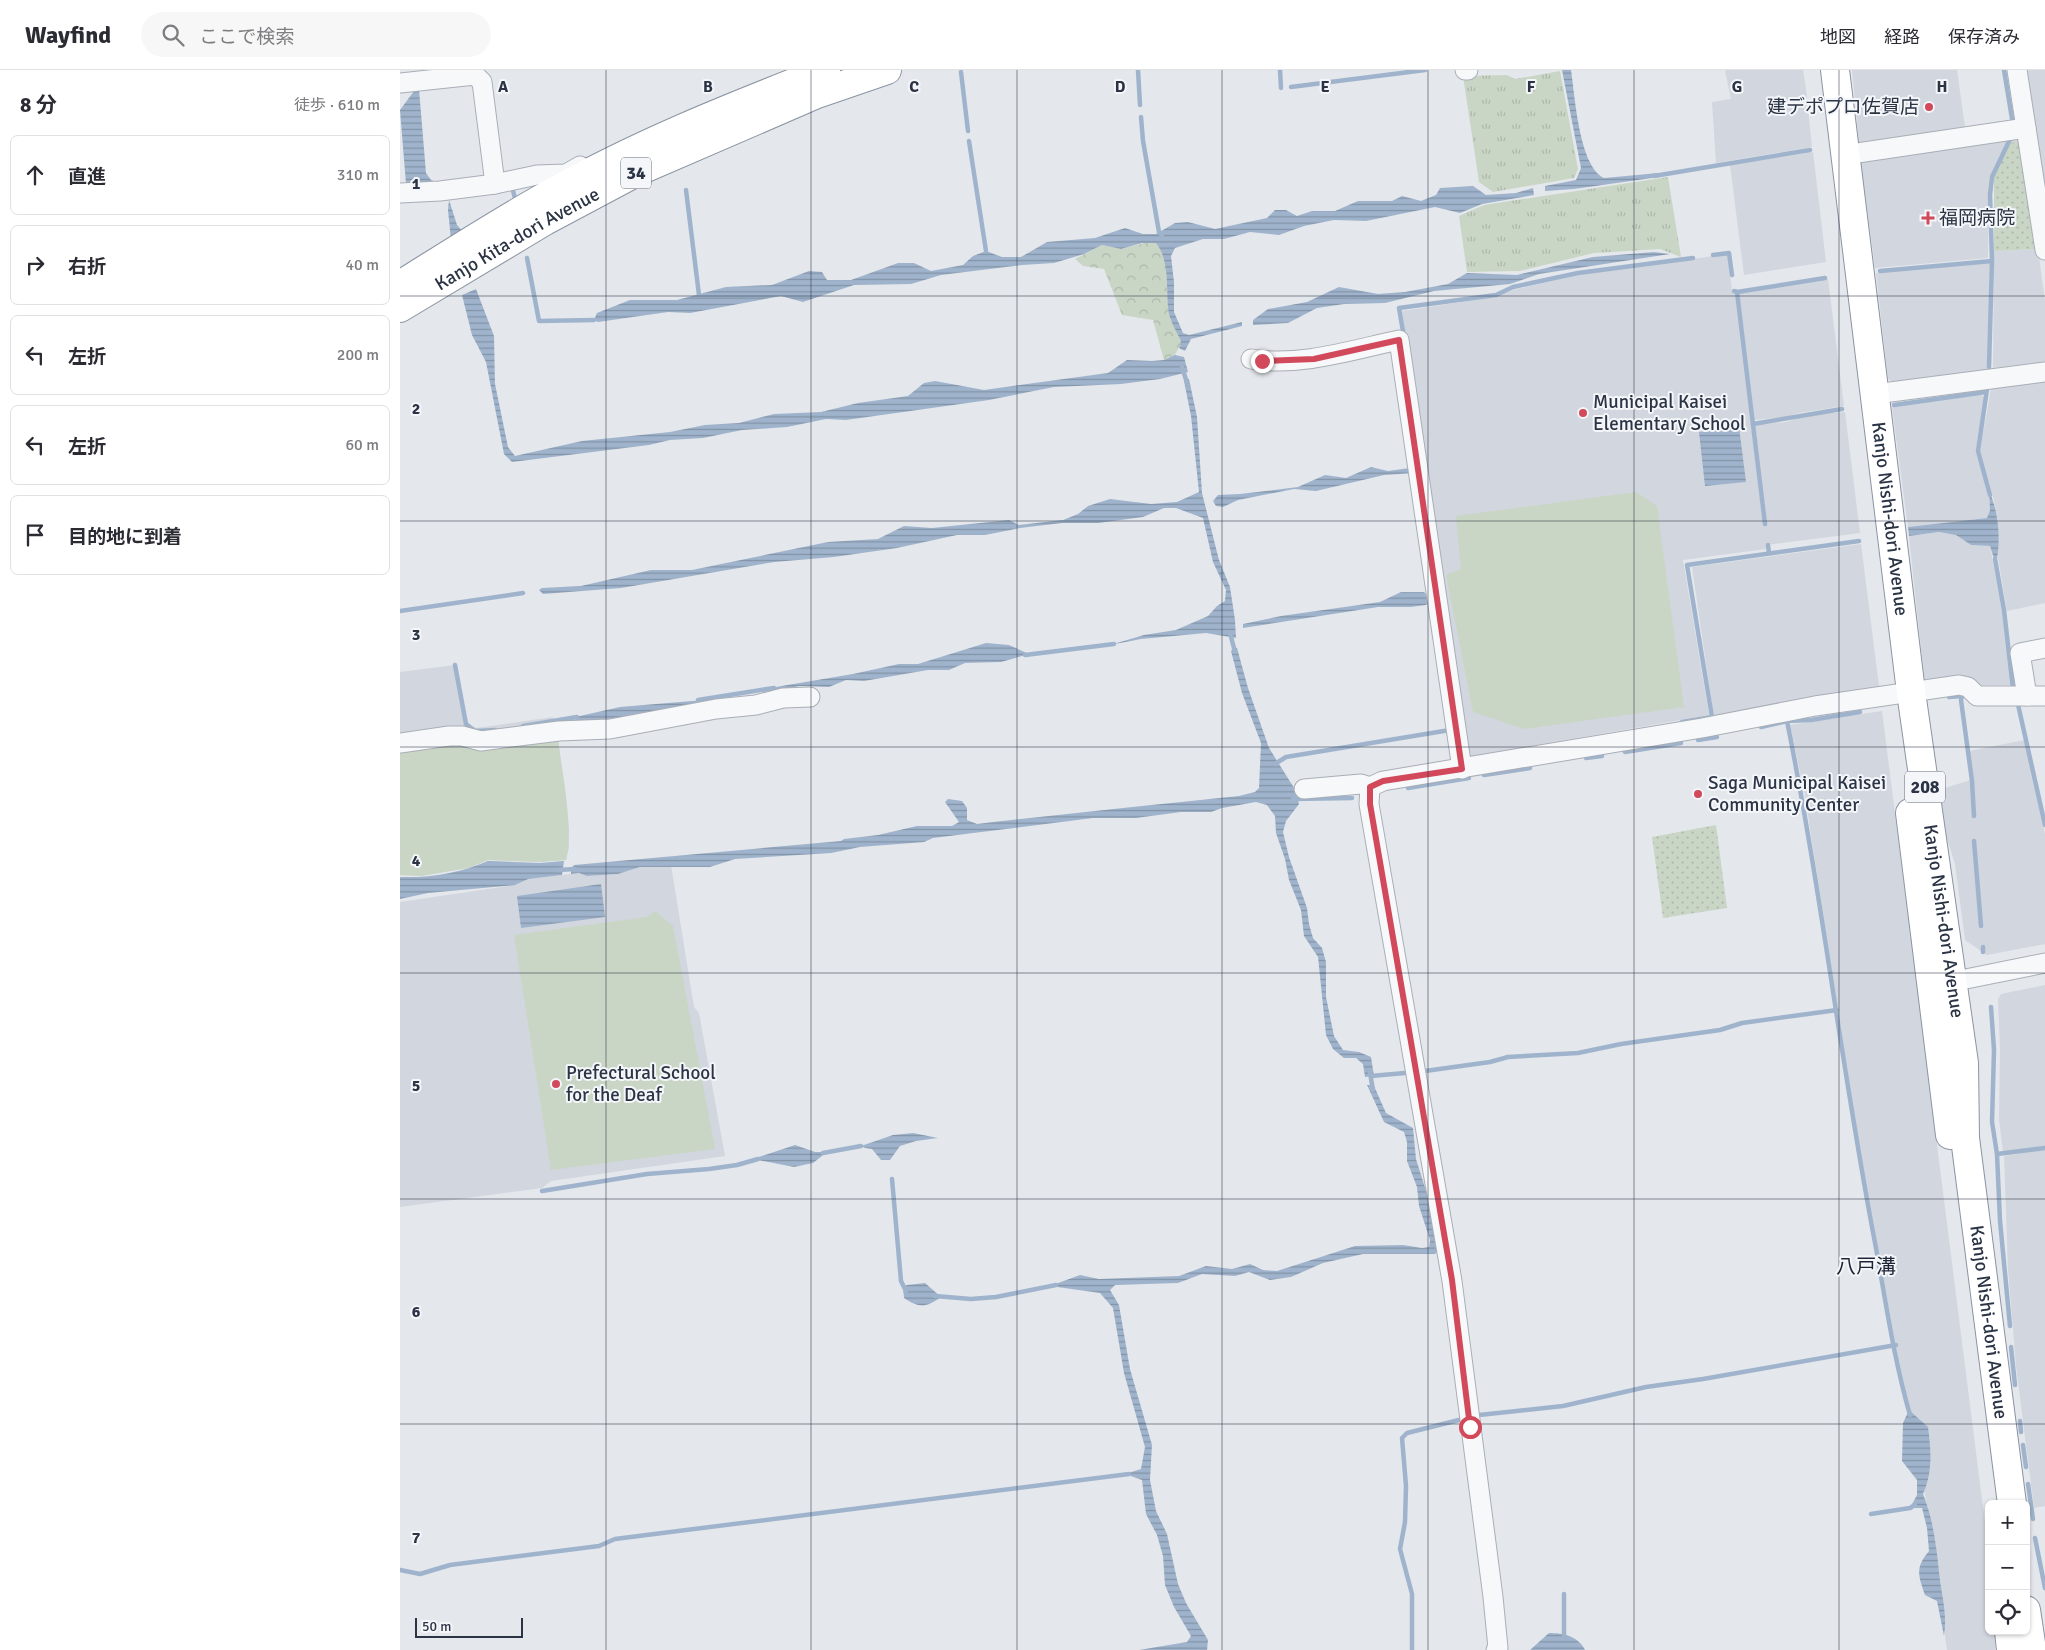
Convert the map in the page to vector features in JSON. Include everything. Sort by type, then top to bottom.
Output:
[{"type":"highway","name":"Kanjo Kita-dori Avenue","points":[[400,285],[546,195],[622,157],[740,103],[826,70]]},
{"type":"highway","name":"Kanjo Kita-dori Avenue","points":[[400,308],[545,221],[639,171],[817,94],[887,70]]},
{"type":"highway","name":"Kanjo Nishi-dori Avenue","points":[[1819,70],[1942,983],[1996,1500]]},
{"type":"highway","name":"Kanjo Nishi-dori Avenue","points":[[1835,70],[1875,394],[1903,694]]},
{"type":"highway","name":"Kanjo Nishi-dori Avenue","points":[[1942,983],[1964,1063],[1965,1138],[2011,1500]]},
{"type":"highway","points":[[2009,1635],[2011,1650]]},
{"type":"highway","points":[[2030,1635],[2032,1650]]},
{"type":"street","points":[[2017,70],[2018,129],[2045,249]]},
{"type":"street","points":[[411,82],[475,75],[482,82],[500,183]]},
{"type":"street","points":[[1844,155],[2018,129]]},
{"type":"street","points":[[400,193],[445,191],[500,183],[537,175],[566,174],[613,149],[622,157]]},
{"type":"street","points":[[1251,359],[1262,361],[1314,359],[1399,340],[1462,769]]},
{"type":"street","points":[[1875,394],[2045,372]]},
{"type":"street","points":[[1304,790],[1361,784],[1370,787],[1383,781],[1462,769],[1815,706],[1958,685],[1972,692],[2026,693],[2020,653],[2045,648]]},
{"type":"street","points":[[400,743],[449,736],[462,736],[481,741],[560,731],[610,729],[716,709],[756,705],[783,698],[810,697]]},
{"type":"street","points":[[1370,787],[1370,804],[1452,1280],[1493,1597],[1498,1648],[1496,1650]]},
{"type":"street","points":[[1942,983],[2045,963]]},
{"type":"shaded area","points":[[1725,70],[1803,70],[1812,147],[1716,163],[1712,102],[1731,99]]},
{"type":"shaded area","points":[[1852,70],[1957,70],[1965,127],[1859,143]]},
{"type":"shaded area","points":[[2026,70],[2045,70],[2045,187],[2033,108]]},
{"type":"shaded area","name":"福岡病院","points":[[2017,124],[2020,141],[2010,143],[1989,179],[1988,258],[1875,268],[1859,148]]},
{"type":"shaded area","points":[[1813,152],[1826,262],[1744,275],[1730,165]]},
{"type":"shaded area","points":[[2038,249],[2045,301],[2045,362],[1993,368],[1994,251]]},
{"type":"shaded area","name":"Municipal Kaisei Elementary School","points":[[1728,254],[1732,292],[1736,295],[1763,525],[1767,525],[1755,425],[1786,422],[1809,415],[1845,412],[1860,533],[1766,545],[1766,549],[1683,560],[1709,715],[1468,757],[1402,311],[1496,297],[1513,290],[1578,275]]},
{"type":"shaded area","points":[[1990,262],[1988,370],[1896,384],[1888,379],[1876,273]]},
{"type":"shaded area","points":[[1828,279],[1844,406],[1785,417],[1754,420],[1739,293]]},
{"type":"shaded area","points":[[2045,380],[2045,603],[2007,611],[1998,558],[1998,525],[1994,501],[1980,451],[1991,388]]},
{"type":"shaded area","points":[[1980,394],[1984,397],[1976,451],[1989,495],[1990,510],[1987,518],[1908,527],[1892,407]]},
{"type":"shaded area","points":[[1939,532],[1956,535],[1971,545],[1990,546],[2002,610],[2011,685],[1925,686],[1909,536]]},
{"type":"shaded area","points":[[1861,544],[1880,694],[1714,718],[1692,567]]},
{"type":"shaded area","points":[[455,665],[466,724],[476,728],[553,717],[558,738],[569,829],[569,848],[566,860],[539,862],[488,860],[468,868],[421,876],[400,875],[400,672]]},
{"type":"shaded area","points":[[1882,711],[1985,1523],[1985,1635],[1995,1635],[1995,1650],[1947,1650],[1928,1509],[1907,1409],[1855,1122],[1805,796],[1790,725]]},
{"type":"shaded area","points":[[2025,740],[2045,834],[2045,944],[1987,955],[1965,940],[1955,864],[1942,823],[1938,790],[1971,780],[1969,751]]},
{"type":"shaded area","name":"Prefectural School for the Deaf","points":[[671,865],[694,1007],[699,1013],[725,1156],[551,1181],[542,1188],[400,1207],[400,902],[515,885],[527,879],[579,873],[587,876],[618,874],[640,867]]},
{"type":"shaded area","points":[[2045,985],[2045,1146],[2003,1152],[1999,1120],[2000,1050],[1998,999],[2001,994]]},
{"type":"shaded area","points":[[2045,1150],[2045,1506],[2034,1508],[2016,1366],[2008,1268],[2004,1156]]},
{"type":"green space","points":[[1560,71],[1578,169],[1574,178],[1493,192],[1479,182],[1463,76],[1507,75],[1515,79]]},
{"type":"green space","points":[[2020,141],[2038,249],[1994,251],[1994,175],[2010,143]]},
{"type":"green space","points":[[1668,177],[1681,257],[1660,249],[1594,253],[1520,271],[1467,272],[1459,216],[1484,205]]},
{"type":"green space","points":[[1149,242],[1156,243],[1164,258],[1167,274],[1169,312],[1182,341],[1175,355],[1164,360],[1153,320],[1122,315],[1104,269],[1083,266],[1075,259],[1102,245],[1121,249]]},
{"type":"green space","points":[[1636,492],[1657,506],[1684,707],[1524,729],[1473,712],[1446,575],[1461,569],[1456,516]]},
{"type":"green space","points":[[558,738],[569,831],[566,860],[539,862],[488,860],[468,868],[421,876],[400,875],[400,751],[445,744],[478,747]]},
{"type":"green space","points":[[1716,825],[1727,908],[1663,918],[1652,837]]},
{"type":"green space","points":[[655,911],[673,926],[715,1149],[551,1170],[514,935],[647,917]]},
{"type":"water","points":[[1562,70],[1571,70],[1580,129],[1589,160],[1596,171],[1604,178],[1659,173],[1659,177],[1574,189],[1545,191],[1545,186],[1576,180],[1581,168]]},
{"type":"water","points":[[417,87],[419,89],[426,173],[431,180],[444,185],[406,184],[400,110]]},
{"type":"water","points":[[1473,186],[1486,195],[1516,193],[1533,188],[1534,195],[1482,204],[1460,213],[1435,207],[1366,221],[1334,220],[1304,226],[1279,235],[1250,232],[1224,239],[1203,239],[1175,248],[1171,256],[1174,282],[1174,312],[1183,333],[1189,335],[1242,322],[1242,326],[1191,339],[1185,351],[1179,348],[1181,341],[1170,317],[1164,258],[1156,243],[1142,243],[1121,249],[1102,245],[1084,254],[1054,263],[941,275],[911,284],[854,285],[803,302],[781,296],[690,313],[668,312],[598,322],[594,320],[597,313],[630,300],[677,300],[726,287],[772,285],[809,271],[822,272],[827,280],[851,280],[898,263],[914,263],[931,271],[963,265],[973,256],[986,251],[1002,257],[1021,257],[1047,242],[1095,238],[1125,228],[1143,234],[1156,234],[1175,223],[1188,222],[1215,229],[1267,218],[1275,210],[1286,210],[1297,216],[1312,211],[1335,211],[1358,201],[1392,201],[1402,196],[1421,201],[1436,195],[1440,188]]},
{"type":"water","points":[[449,200],[457,225],[464,233],[451,240],[448,210]]},
{"type":"water","points":[[1654,252],[1670,254],[1539,274],[1510,284],[1434,291],[1385,303],[1344,304],[1317,308],[1288,323],[1253,325],[1253,320],[1268,309],[1307,302],[1339,287],[1378,294],[1405,292],[1448,284],[1467,273],[1517,275],[1593,257]]},
{"type":"water","points":[[476,289],[494,336],[495,384],[508,447],[515,456],[582,441],[670,432],[705,425],[739,423],[774,414],[821,412],[858,403],[908,396],[924,383],[935,381],[984,390],[1108,373],[1127,360],[1164,360],[1175,355],[1184,357],[1188,372],[1160,379],[1121,384],[1054,387],[989,400],[846,420],[826,419],[787,427],[742,430],[703,438],[670,440],[649,445],[512,462],[504,454],[486,362],[472,335],[462,295]]},
{"type":"water","points":[[1189,379],[1197,417],[1202,493],[1219,560],[1230,587],[1236,638],[1206,633],[1141,639],[1110,645],[1144,635],[1176,630],[1208,616],[1217,606],[1225,601],[1226,590],[1213,562],[1203,518],[1176,508],[1164,508],[1143,517],[1098,523],[1062,523],[1020,528],[985,535],[957,535],[897,548],[834,557],[774,562],[621,588],[543,594],[539,590],[542,588],[581,586],[651,570],[692,570],[828,542],[878,539],[904,526],[932,528],[1009,520],[1019,525],[1063,520],[1078,514],[1088,506],[1110,499],[1151,504],[1177,502],[1199,492],[1191,416],[1184,381]]},
{"type":"water","points":[[1739,427],[1746,482],[1705,486],[1699,432]]},
{"type":"water","points":[[1371,467],[1388,471],[1410,468],[1414,473],[1384,475],[1316,491],[1294,489],[1238,500],[1223,507],[1216,506],[1213,501],[1218,495],[1298,487],[1325,475],[1346,478]]},
{"type":"water","points":[[1989,491],[1995,508],[1998,527],[1996,565],[1990,546],[1971,545],[1956,535],[1939,532],[1909,536],[1908,527],[1987,518],[1990,510]]},
{"type":"water","points":[[1401,592],[1424,592],[1431,599],[1426,605],[1378,607],[1243,628],[1243,624],[1281,616],[1380,602]]},
{"type":"water","points":[[986,643],[1009,645],[1029,654],[1001,662],[965,663],[949,670],[928,670],[864,681],[846,680],[829,687],[800,686],[770,691],[770,688],[899,664],[918,664]]},
{"type":"water","points":[[1234,647],[1237,648],[1248,688],[1269,748],[1296,791],[1299,804],[1286,821],[1283,832],[1289,857],[1307,908],[1313,938],[1322,948],[1326,962],[1326,997],[1334,1036],[1343,1050],[1359,1052],[1371,1057],[1374,1076],[1365,1077],[1363,1064],[1356,1058],[1344,1058],[1333,1049],[1326,1035],[1318,957],[1304,936],[1301,910],[1289,880],[1285,859],[1276,833],[1275,816],[1267,805],[1256,802],[1222,808],[1211,812],[1181,812],[1136,818],[1093,818],[933,838],[924,842],[860,847],[831,853],[735,859],[710,867],[640,867],[618,874],[587,876],[579,873],[571,874],[571,869],[574,865],[841,841],[917,826],[952,826],[959,822],[945,802],[948,799],[962,801],[967,808],[967,820],[977,824],[1239,796],[1255,792],[1259,788],[1261,743],[1242,693],[1231,651]]},
{"type":"water","points":[[704,700],[671,711],[583,722],[571,718],[620,707]]},
{"type":"water","points":[[488,861],[540,863],[564,861],[562,875],[528,879],[515,885],[428,893],[400,899],[400,877],[445,874],[467,869]]},
{"type":"water","points":[[601,884],[605,917],[521,928],[517,896]]},
{"type":"water","points":[[1367,1085],[1374,1086],[1386,1113],[1413,1128],[1416,1159],[1433,1213],[1438,1251],[1435,1254],[1363,1254],[1323,1263],[1291,1277],[1270,1280],[1249,1272],[1235,1276],[1202,1274],[1178,1283],[1115,1285],[1110,1290],[1119,1305],[1130,1369],[1152,1445],[1150,1480],[1156,1511],[1167,1534],[1178,1584],[1186,1603],[1208,1640],[1207,1650],[1139,1650],[1187,1642],[1191,1636],[1174,1607],[1165,1585],[1163,1556],[1157,1535],[1146,1514],[1142,1480],[1125,1474],[1141,1469],[1145,1447],[1124,1373],[1113,1308],[1100,1293],[1050,1286],[1080,1275],[1099,1279],[1179,1276],[1206,1266],[1232,1269],[1250,1264],[1263,1270],[1277,1271],[1355,1246],[1403,1245],[1422,1248],[1429,1247],[1430,1240],[1419,1206],[1417,1187],[1407,1161],[1407,1142],[1404,1132],[1384,1122]]},
{"type":"water","points":[[913,1133],[938,1138],[916,1141],[900,1146],[890,1160],[881,1160],[872,1149],[861,1146],[893,1135]]},
{"type":"water","points":[[795,1145],[815,1152],[827,1152],[813,1163],[794,1167],[753,1159]]},
{"type":"water","points":[[925,1283],[941,1297],[927,1305],[914,1304],[904,1298],[903,1287]]},
{"type":"water","points":[[1909,1410],[1928,1427],[1930,1469],[1923,1494],[1930,1515],[1936,1548],[1944,1608],[1944,1636],[1937,1601],[1925,1595],[1919,1577],[1921,1562],[1929,1551],[1927,1528],[1922,1508],[1910,1508],[1917,1495],[1917,1480],[1902,1461],[1903,1423]]},
{"type":"water","points":[[1549,1633],[1570,1636],[1578,1641],[1585,1650],[1530,1650]]},
{"type":"waterway","points":[[1138,70],[1140,105]]},
{"type":"waterway","points":[[1280,70],[1281,88]]},
{"type":"waterway","points":[[1291,87],[1425,70]]},
{"type":"waterway","points":[[2004,70],[2013,125]]},
{"type":"waterway","points":[[961,72],[968,131]]},
{"type":"waterway","points":[[1141,117],[1143,141],[1159,232],[1162,236]]},
{"type":"waterway","points":[[1989,367],[1992,261],[1990,195],[1992,177],[2012,135]]},
{"type":"waterway","points":[[969,141],[986,251]]},
{"type":"waterway","points":[[1654,176],[1810,150]]},
{"type":"waterway","points":[[512,187],[516,202]]},
{"type":"waterway","points":[[686,190],[699,295]]},
{"type":"waterway","points":[[1713,255],[1729,253],[1732,275]]},
{"type":"waterway","points":[[527,258],[539,321],[594,320]]},
{"type":"waterway","points":[[1404,337],[1399,308],[1496,295],[1513,287],[1578,273],[1693,258]]},
{"type":"waterway","points":[[1880,271],[1992,261]]},
{"type":"waterway","points":[[1734,291],[1825,278]]},
{"type":"waterway","points":[[1737,292],[1765,524]]},
{"type":"waterway","points":[[1182,367],[1188,386]]},
{"type":"waterway","points":[[1987,389],[1978,451],[1990,495]]},
{"type":"waterway","points":[[1894,405],[1986,392]]},
{"type":"waterway","points":[[1753,424],[1842,409]]},
{"type":"waterway","points":[[1682,722],[1712,717],[1687,565],[1859,541]]},
{"type":"waterway","points":[[1768,545],[1769,553]]},
{"type":"waterway","points":[[1995,559],[2004,610],[2013,689],[2009,689]]},
{"type":"waterway","points":[[400,611],[523,593]]},
{"type":"waterway","points":[[1230,633],[1235,652]]},
{"type":"waterway","points":[[1025,655],[1114,644]]},
{"type":"waterway","points":[[455,665],[466,724],[475,731],[495,730]]},
{"type":"waterway","points":[[698,700],[774,688]]},
{"type":"waterway","points":[[1967,693],[1962,696],[1961,700],[1972,781],[1974,816]]},
{"type":"waterway","points":[[1949,697],[1962,696]]},
{"type":"waterway","points":[[2017,700],[2045,825]]},
{"type":"waterway","points":[[1860,712],[1811,720],[1787,721],[1811,852],[1864,1182],[1895,1352],[1910,1415]]},
{"type":"waterway","points":[[523,726],[577,717]]},
{"type":"waterway","points":[[1761,727],[1787,721]]},
{"type":"waterway","points":[[1275,764],[1286,757],[1450,730]]},
{"type":"waterway","points":[[1698,740],[1717,737]]},
{"type":"waterway","points":[[1625,752],[1681,743]]},
{"type":"waterway","points":[[1586,758],[1602,756]]},
{"type":"waterway","points":[[1484,775],[1530,768]]},
{"type":"waterway","points":[[1408,788],[1469,778]]},
{"type":"waterway","points":[[1293,799],[1352,798]]},
{"type":"waterway","points":[[1974,841],[1981,926]]},
{"type":"waterway","points":[[558,870],[575,869]]},
{"type":"waterway","points":[[1983,947],[1983,952]]},
{"type":"waterway","points":[[1991,1007],[1994,1050],[1992,1122],[1997,1154],[2000,1221],[2010,1326]]},
{"type":"waterway","points":[[1425,1071],[1490,1062],[1508,1057],[1578,1053],[1621,1044],[1720,1030],[1742,1023],[1837,1010]]},
{"type":"waterway","points":[[1370,1073],[1373,1090]]},
{"type":"waterway","points":[[1371,1076],[1405,1073]]},
{"type":"waterway","points":[[823,1153],[861,1146]]},
{"type":"waterway","points":[[1997,1154],[2045,1148]]},
{"type":"waterway","points":[[542,1191],[647,1174],[737,1165],[758,1159]]},
{"type":"waterway","points":[[892,1179],[901,1281],[906,1291]]},
{"type":"waterway","points":[[935,1296],[971,1299],[996,1297],[1056,1285]]},
{"type":"waterway","points":[[1479,1415],[1563,1406],[1646,1387],[1703,1379],[1896,1345]]},
{"type":"waterway","points":[[2011,1347],[2015,1385]]},
{"type":"waterway","points":[[1412,1650],[1412,1594],[1400,1549],[1405,1522],[1406,1486],[1402,1438],[1407,1433],[1459,1420]]},
{"type":"waterway","points":[[2020,1421],[2021,1432]]},
{"type":"waterway","points":[[2023,1445],[2026,1467]]},
{"type":"waterway","points":[[400,1570],[420,1574],[450,1565],[599,1546],[615,1539],[1129,1474]]},
{"type":"waterway","points":[[2028,1484],[2033,1519]]},
{"type":"waterway","points":[[1871,1514],[1910,1508],[1915,1505]]},
{"type":"waterway","points":[[2035,1538],[2045,1588]]},
{"type":"waterway","points":[[1564,1594],[1564,1638]]},
{"type":"place","name":"建デポプロ佐賀店","points":[[1929,107]]},
{"type":"place","name":"福岡病院","points":[[1928,218]]},
{"type":"place","name":"Municipal Kaisei Elementary School","points":[[1583,413]]},
{"type":"place","name":"Saga Municipal Kaisei Community Center","points":[[1698,794]]},
{"type":"place","name":"Prefectural School for the Deaf","points":[[556,1084]]},
{"type":"district","name":"八戸溝","points":[[1866,1266]]},
{"type":"route","points":[[1262,361],[1314,359],[1399,340],[1462,769],[1383,781],[1370,787],[1370,804],[1452,1280],[1470,1427]]}]
